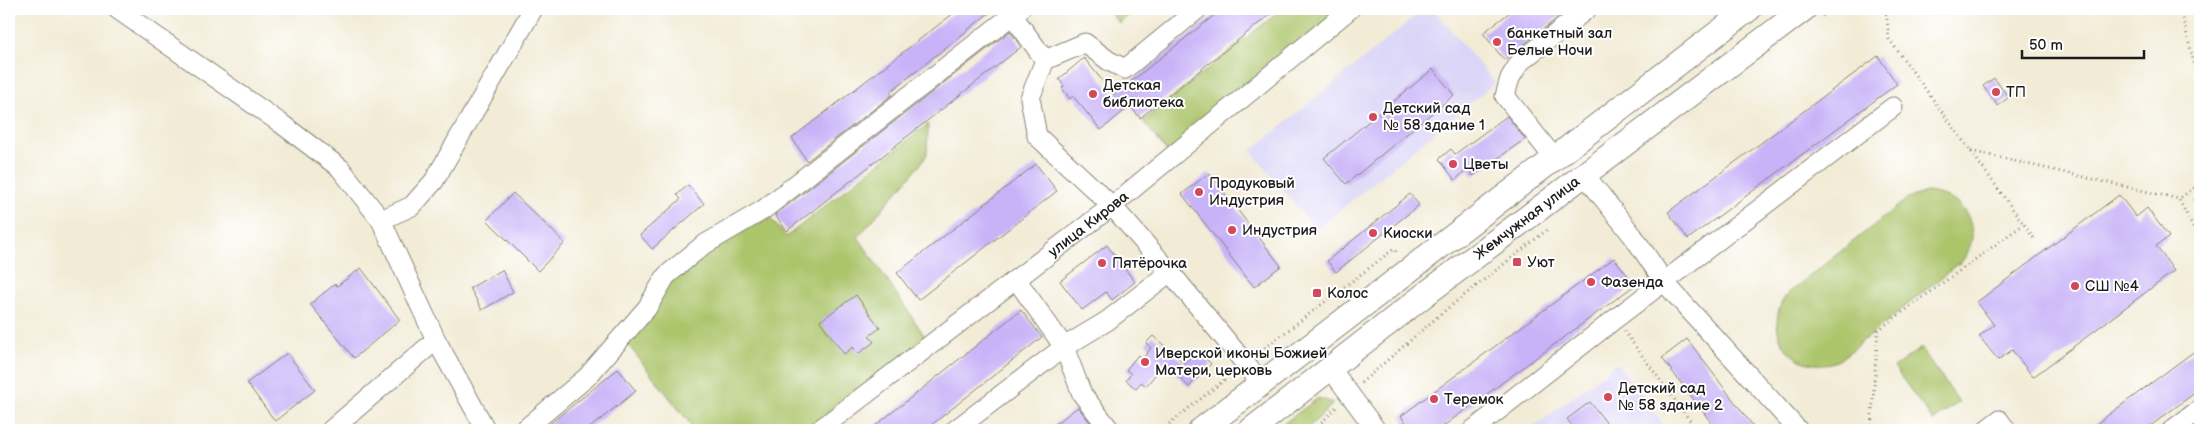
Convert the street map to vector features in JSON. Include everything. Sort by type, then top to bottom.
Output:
[{"type":"main road","name":"Жемчужная улица","points":[[1201,430],[1749,9]]},
{"type":"main road","name":"Жемчужная улица","points":[[1250,430],[1331,370],[1427,293],[1584,174],[1810,15]]},
{"type":"street","points":[[117,9],[279,122],[340,168],[381,220],[436,340],[486,430]]},
{"type":"street","points":[[381,220],[412,206],[434,181],[533,9]]},
{"type":"street","points":[[1198,9],[1125,68],[1109,61],[1085,43],[1045,60],[1030,98],[1037,136],[1112,206],[1170,272],[1262,384]]},
{"type":"street","name":"улица Кирова","points":[[819,430],[1112,206],[1350,9]]},
{"type":"street","points":[[1554,158],[1505,96],[1510,78],[1520,62],[1588,9]]},
{"type":"street","points":[[524,430],[587,377],[647,308],[666,276],[702,246],[763,210],[1013,11],[1045,60]]},
{"type":"street","points":[[1473,430],[1893,107]]},
{"type":"street","points":[[1584,174],[1633,236],[1664,283],[1798,430]]},
{"type":"street","points":[[957,430],[1064,347],[1107,321],[1170,272]]},
{"type":"street","points":[[1016,279],[1064,347],[1082,394],[1110,430]]},
{"type":"street","points":[[332,430],[436,340]]},
{"type":"street","points":[[1331,370],[1376,430]]},
{"type":"street","points":[[2172,430],[2200,408]]},
{"type":"street","points":[[1986,430],[1999,420],[2006,430]]},
{"type":"path","points":[[1810,15],[1832,9]]},
{"type":"path","points":[[1886,9],[1889,39],[2036,241]]},
{"type":"path","points":[[2180,9],[2200,85]]},
{"type":"path","points":[[1970,150],[2179,199],[2199,185],[2200,170]]},
{"type":"path","points":[[2200,191],[2194,200],[2200,220]]},
{"type":"path","points":[[2179,199],[2200,242]]},
{"type":"path","points":[[1870,430],[1878,330],[2024,224]]},
{"type":"path","points":[[1315,430],[1348,395],[1442,313],[1552,226]]},
{"type":"path","points":[[1169,424],[1394,249]]},
{"type":"path","points":[[1615,319],[1697,430]]},
{"type":"shaded area","name":"Детский сад № 58 здание 1","points":[[1424,9],[1433,9],[1495,83],[1316,230],[1251,151]]},
{"type":"shaded area","name":"Детский сад № 58 здание 2","points":[[1617,363],[1668,430],[1530,430]]},
{"type":"green space","points":[[1107,9],[1137,9],[1119,23]]},
{"type":"green space","points":[[1282,9],[1343,9],[1168,153],[1143,121]]},
{"type":"green space","points":[[928,124],[927,154],[920,165],[858,237],[926,338],[809,430],[695,430],[625,341],[670,277],[767,214],[786,237]]},
{"type":"green space","points":[[1926,192],[1939,194],[1950,199],[1967,214],[1972,236],[1963,260],[1839,360],[1823,364],[1808,363],[1796,357],[1786,348],[1780,337],[1777,323],[1779,309],[1787,294],[1908,198]]},
{"type":"green space","points":[[1921,348],[1959,402],[1933,421],[1894,367]]},
{"type":"green space","points":[[1318,398],[1334,403],[1306,430],[1275,430]]},
{"type":"building","points":[[959,9],[994,9],[890,92],[892,95],[807,161],[792,138]]},
{"type":"building","points":[[1222,9],[1277,9],[1140,118],[1130,106],[1101,130],[1073,96],[1070,99],[1062,88],[1064,86],[1059,79],[1084,58],[1114,95]]},
{"type":"building","points":[[1514,9],[1569,9],[1504,60],[1483,33]]},
{"type":"building","points":[[1010,31],[1021,47],[787,231],[775,215]]},
{"type":"building","points":[[1878,56],[1897,84],[1688,239],[1668,212]]},
{"type":"building","points":[[1433,69],[1454,95],[1346,184],[1324,158]]},
{"type":"building","name":"ТП","points":[[1994,78],[2009,97],[1998,106],[1983,86]]},
{"type":"building","points":[[1507,116],[1525,139],[1473,176],[1468,169],[1455,180],[1439,159],[1451,149],[1455,154]]},
{"type":"building","points":[[1036,164],[1057,191],[918,300],[897,273]]},
{"type":"building","name":"Индустрия","points":[[1209,173],[1281,266],[1254,287],[1182,194]]},
{"type":"building","points":[[688,185],[704,204],[652,249],[640,235],[681,199],[677,195]]},
{"type":"building","points":[[513,193],[565,243],[538,271],[487,220]]},
{"type":"building","name":"Киоски","points":[[1410,194],[1419,205],[1336,272],[1327,261]]},
{"type":"building","name":"СШ №4","points":[[2119,195],[2136,217],[2147,208],[2169,237],[2156,246],[2174,271],[2033,377],[2012,350],[1998,360],[1979,336],[1994,325],[1977,302]]},
{"type":"building","name":"Пятёрочка","points":[[1107,245],[1135,282],[1112,300],[1106,292],[1082,310],[1060,281]]},
{"type":"building","points":[[1614,258],[1635,285],[1438,430],[1411,430],[1401,416]]},
{"type":"building","points":[[361,268],[400,320],[354,358],[310,304],[335,284],[337,286]]},
{"type":"building","points":[[502,270],[513,292],[482,310],[470,288]]},
{"type":"building","points":[[856,295],[880,328],[869,336],[874,342],[858,354],[853,347],[844,354],[820,321]]},
{"type":"building","points":[[1021,310],[1042,337],[925,430],[870,430]]},
{"type":"building","points":[[1153,336],[1184,363],[1198,350],[1211,364],[1189,387],[1165,363],[1146,386],[1141,382],[1136,389],[1126,380],[1131,374],[1126,370],[1138,355],[1142,359],[1151,348],[1146,343]]},
{"type":"building","points":[[1687,339],[1756,430],[1717,430],[1662,358]]},
{"type":"building","points":[[2200,347],[2200,389],[2145,430],[2088,430]]},
{"type":"building","points":[[287,353],[315,390],[275,421],[247,383]]},
{"type":"building","points":[[618,369],[636,391],[587,430],[542,430]]},
{"type":"building","points":[[1590,402],[1612,430],[1575,430],[1567,419]]},
{"type":"building","points":[[1078,407],[1096,430],[1047,430]]},
{"type":"place","name":"банкетный зал Белые Ночи","points":[[1497,42]]},
{"type":"place","name":"ТП","points":[[1996,92]]},
{"type":"place","name":"Детская библиотека","points":[[1093,94]]},
{"type":"place","name":"Детский сад № 58 здание 1","points":[[1373,117]]},
{"type":"place","name":"Цветы","points":[[1453,164]]},
{"type":"place","name":"Продуковый Индустрия","points":[[1199,192]]},
{"type":"place","name":"Индустрия","points":[[1232,230]]},
{"type":"place","name":"Киоски","points":[[1373,233]]},
{"type":"place","name":"Уют","points":[[1517,262]]},
{"type":"place","name":"Пятёрочка","points":[[1102,263]]},
{"type":"place","name":"Фазенда","points":[[1591,282]]},
{"type":"place","name":"СШ №4","points":[[2075,286]]},
{"type":"place","name":"Колос","points":[[1317,293]]},
{"type":"place","name":"Иверской иконы Божией Матери, церковь","points":[[1145,362]]},
{"type":"place","name":"Детский сад № 58 здание 2","points":[[1608,397]]},
{"type":"place","name":"Теремок","points":[[1434,399]]}]
